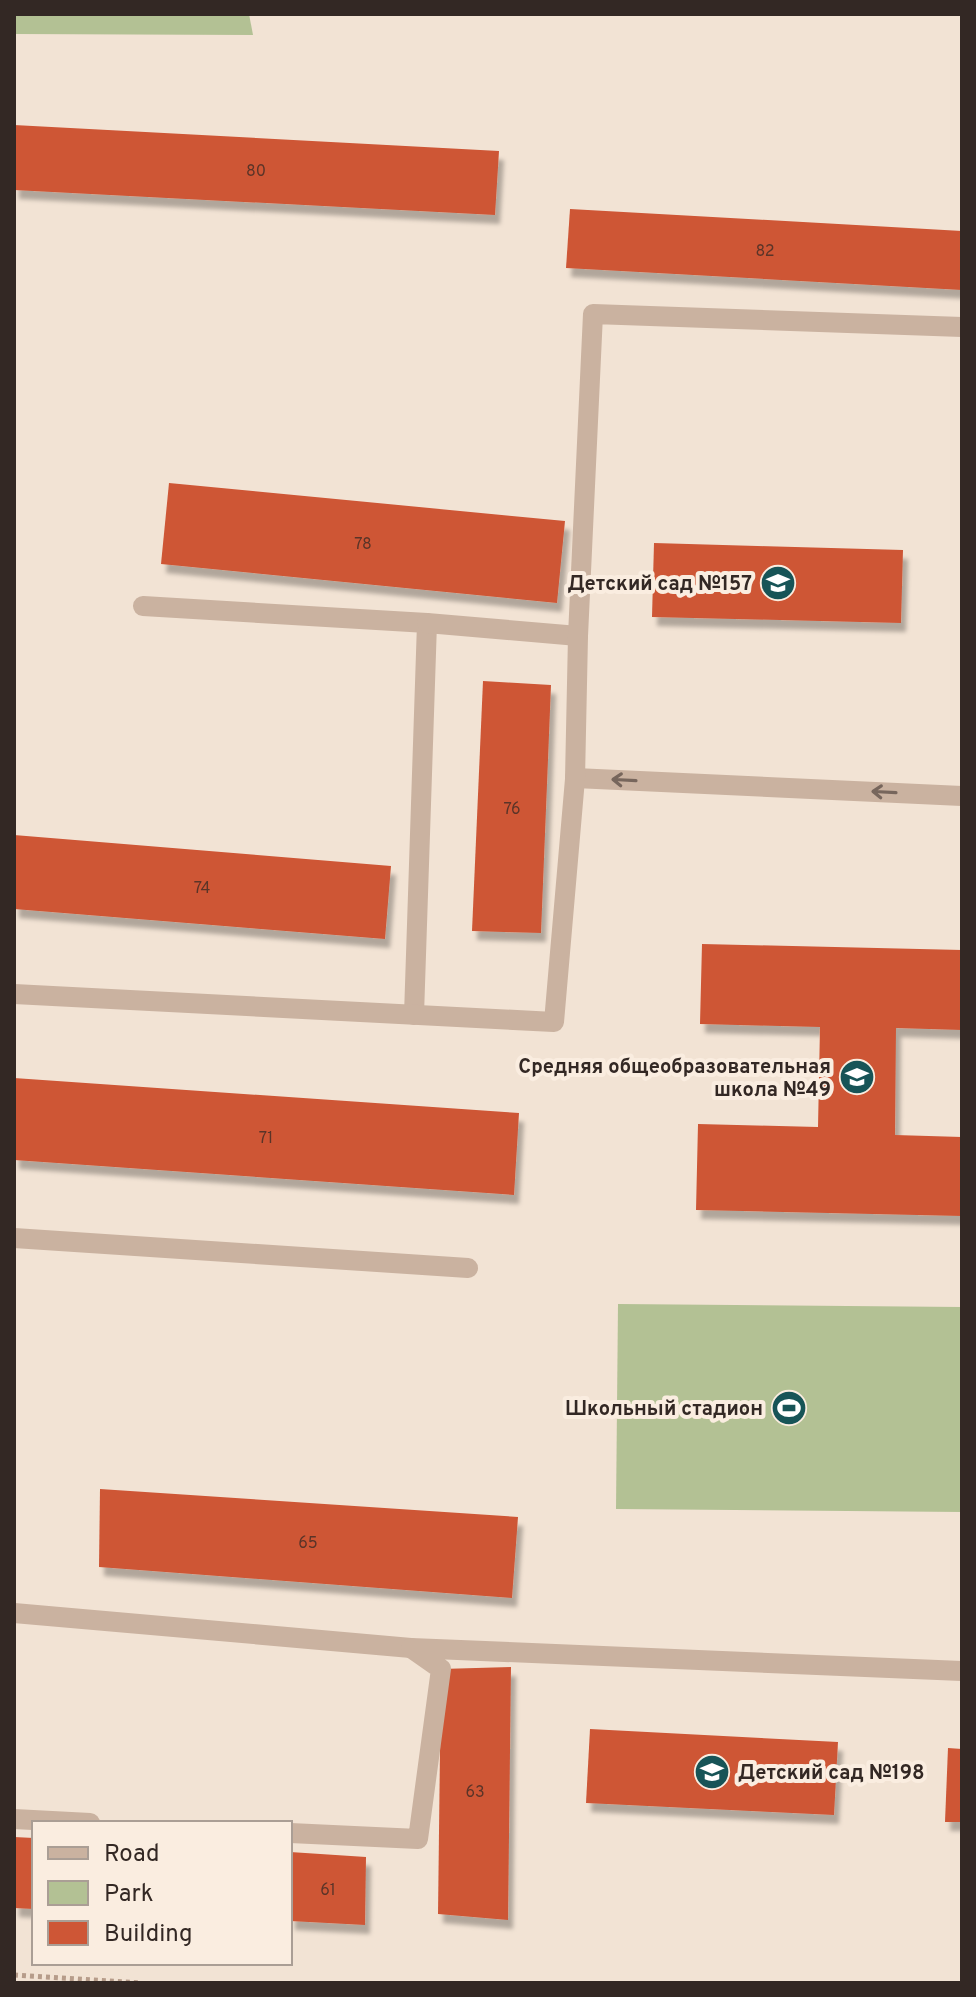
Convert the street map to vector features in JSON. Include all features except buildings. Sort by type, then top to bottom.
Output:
[{"type":"lane","points":[[14,994],[554,1022],[575,778],[578,636],[593,314],[962,327]]},
{"type":"lane","points":[[143,606],[427,623],[578,636]]},
{"type":"lane","points":[[414,1015],[427,623]]},
{"type":"lane","points":[[575,778],[962,796]]},
{"type":"lane","points":[[14,1238],[468,1268]]},
{"type":"lane","points":[[14,1613],[411,1648],[962,1671]]},
{"type":"lane","points":[[292,1833],[418,1839],[441,1669],[411,1648]]},
{"type":"lane","points":[[14,1819],[52,1821]]},
{"type":"path","points":[[14,1975],[140,1983]]},
{"type":"green space","points":[[14,14],[249,14],[253,35],[14,34]]},
{"type":"green space","name":"Школьный стадион","points":[[618,1304],[962,1307],[962,1512],[616,1509]]},
{"type":"place","name":"Детский сад №157","points":[[778,583]]},
{"type":"place","name":"Средняя общеобразовательная школа №49","points":[[857,1077]]},
{"type":"place","name":"Школьный стадион","points":[[789,1408]]},
{"type":"place","name":"Детский сад №198","points":[[712,1772]]}]
